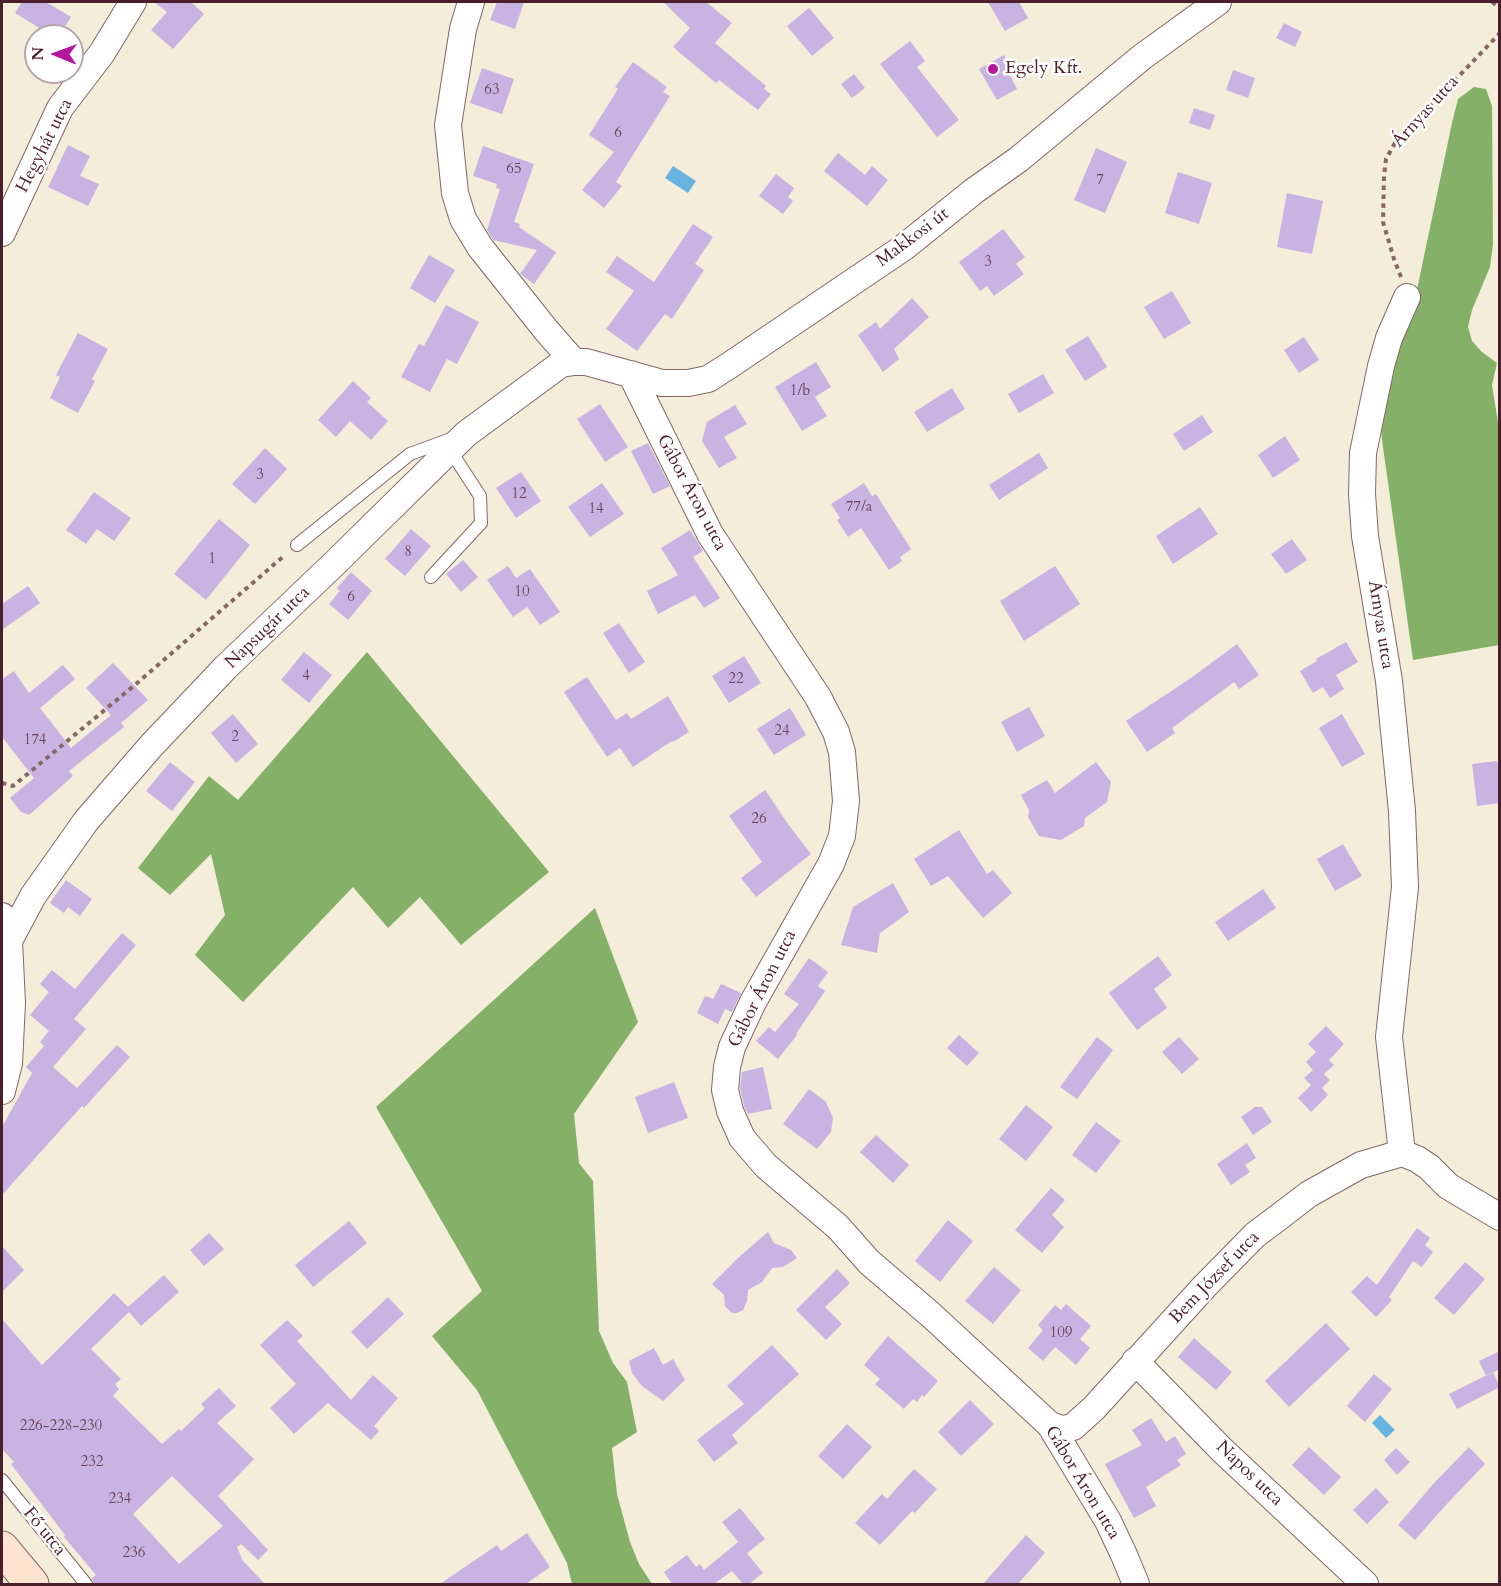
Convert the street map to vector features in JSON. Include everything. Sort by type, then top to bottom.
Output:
[{"type":"main road","points":[[2,1548],[33,1584]]},
{"type":"street","name":"Hegyhát utca","points":[[2,233],[60,108],[102,53],[133,2]]},
{"type":"street","points":[[471,2],[463,29],[448,125],[455,193],[463,219],[480,248],[574,362]]},
{"type":"street","name":"Makkosi út","points":[[574,362],[586,362],[662,383],[688,383],[708,379],[903,248],[974,191],[1019,159],[1142,57],[1218,2]]},
{"type":"street","name":"Árnyas utca","points":[[1402,1153],[1389,1037],[1405,887],[1402,811],[1389,681],[1365,536],[1362,494],[1363,453],[1381,366],[1389,338],[1407,297]]},
{"type":"street","name":"Napsugár utca","points":[[9,941],[33,896],[86,821],[151,746],[226,667],[458,442],[549,371],[561,364],[574,362]]},
{"type":"street","name":"Gábor Áron utca","points":[[631,374],[710,534],[818,697],[836,732],[842,752],[846,801],[842,836],[831,864],[753,1002],[732,1047],[727,1067],[726,1090],[730,1111],[742,1138],[766,1166],[838,1227],[869,1262],[931,1315],[1050,1425],[1108,1521],[1136,1584]]},
{"type":"street","points":[[2,916],[9,941],[12,1003],[9,1063],[2,1090]]},
{"type":"street","points":[[1402,1153],[1417,1159],[1429,1167],[1448,1186],[1500,1217]]},
{"type":"street","name":"Bem József utca","points":[[1050,1425],[1062,1429],[1073,1427],[1094,1408],[1204,1287],[1249,1241],[1279,1216],[1309,1194],[1361,1165],[1402,1153]]},
{"type":"street","name":"Napos utca","points":[[1135,1362],[1222,1450],[1365,1584]]},
{"type":"lane","points":[[297,545],[410,454],[458,442],[480,496],[481,523],[431,577]]},
{"type":"lane","name":"Fő utca","points":[[2,1480],[86,1584]]},
{"type":"path","points":[[1492,2],[1500,8]]},
{"type":"path","name":"Árnyas utca","points":[[1407,297],[1383,222],[1386,159],[1395,143],[1500,33]]},
{"type":"path","points":[[2,783],[13,786],[136,684],[297,545]]},
{"type":"green space","points":[[1474,87],[1486,89],[1492,106],[1493,244],[1490,267],[1472,310],[1468,327],[1472,341],[1497,363],[1492,385],[1500,435],[1499,645],[1413,660],[1380,414],[1383,387],[1415,299],[1458,99]]},
{"type":"green space","points":[[367,652],[549,872],[461,945],[420,897],[388,928],[353,887],[243,1002],[195,955],[225,915],[211,854],[170,895],[138,868],[209,776],[238,800]]},
{"type":"green space","points":[[595,908],[638,1022],[574,1114],[579,1163],[593,1181],[599,1331],[613,1363],[627,1382],[637,1432],[612,1448],[617,1494],[630,1542],[639,1564],[652,1584],[572,1584],[567,1563],[477,1390],[432,1336],[482,1291],[376,1107]]},
{"type":"water","points":[[673,166],[696,181],[688,193],[665,178]]},
{"type":"water","points":[[1380,1415],[1395,1430],[1386,1438],[1372,1423]]},
{"type":"building","points":[[22,2],[46,2],[71,17],[67,24],[33,24],[15,13]]},
{"type":"building","points":[[154,2],[191,2],[204,14],[173,49],[151,30],[167,12]]},
{"type":"building","points":[[497,2],[524,2],[515,29],[490,20]]},
{"type":"building","points":[[663,2],[706,2],[732,23],[715,43],[766,86],[764,89],[771,94],[758,110],[719,80],[716,83],[673,47],[690,28]]},
{"type":"building","points":[[988,2],[1019,2],[1028,18],[1005,31]]},
{"type":"building","points":[[809,8],[834,38],[812,56],[787,26]]},
{"type":"building","points":[[1284,23],[1302,32],[1295,47],[1276,38]]},
{"type":"building","points":[[910,41],[925,61],[917,67],[959,120],[937,137],[880,64]]},
{"type":"building","points":[[1004,55],[1014,73],[1010,75],[1017,89],[997,100],[979,69]]},
{"type":"building","points":[[633,62],[667,87],[663,92],[670,96],[616,182],[622,186],[604,208],[582,190],[614,152],[589,135],[618,89],[615,87]]},
{"type":"building","points":[[482,68],[514,79],[502,114],[470,103]]},
{"type":"building","points":[[1233,70],[1255,78],[1248,98],[1226,90]]},
{"type":"building","points":[[854,74],[865,88],[852,98],[841,84]]},
{"type":"building","points":[[1194,108],[1215,115],[1210,130],[1189,123]]},
{"type":"building","points":[[68,145],[90,156],[80,176],[99,184],[88,206],[48,187]]},
{"type":"building","points":[[483,146],[534,164],[514,222],[520,224],[519,227],[557,253],[534,284],[520,274],[537,250],[493,240],[487,230],[500,189],[496,188],[497,184],[473,176]]},
{"type":"building","points":[[1096,148],[1127,162],[1105,213],[1074,200]]},
{"type":"building","points":[[838,153],[865,175],[872,166],[888,180],[867,206],[824,171]]},
{"type":"building","points":[[1178,172],[1212,183],[1199,224],[1165,213]]},
{"type":"building","points":[[776,174],[794,188],[788,197],[793,201],[783,214],[759,196]]},
{"type":"building","points":[[1287,193],[1323,201],[1312,254],[1277,247]]},
{"type":"building","points":[[693,224],[713,237],[695,264],[704,270],[672,319],[665,314],[637,351],[606,329],[634,291],[606,272],[617,256],[654,282]]},
{"type":"building","points":[[1003,229],[1025,257],[1016,264],[1024,274],[994,296],[987,286],[980,291],[959,262]]},
{"type":"building","points":[[429,255],[455,270],[435,303],[410,288]]},
{"type":"building","points":[[1172,291],[1191,323],[1164,339],[1144,307]]},
{"type":"building","points":[[912,298],[929,317],[894,349],[899,359],[883,372],[858,335],[876,322],[880,329]]},
{"type":"building","points":[[446,305],[479,322],[457,364],[447,359],[430,392],[401,377],[419,344],[424,346]]},
{"type":"building","points":[[78,333],[108,349],[92,379],[95,381],[78,413],[50,398],[60,377],[56,375]]},
{"type":"building","points":[[1088,336],[1107,367],[1085,381],[1065,350]]},
{"type":"building","points":[[1304,337],[1319,360],[1299,373],[1284,350]]},
{"type":"building","points":[[816,362],[831,387],[815,397],[827,416],[802,431],[775,387]]},
{"type":"building","points":[[1043,374],[1054,393],[1019,413],[1008,394]]},
{"type":"building","points":[[353,381],[371,398],[367,402],[388,421],[371,440],[350,421],[336,437],[318,420]]},
{"type":"building","points":[[952,388],[965,409],[927,432],[914,412]]},
{"type":"building","points":[[600,404],[628,447],[605,462],[577,419]]},
{"type":"building","points":[[735,405],[747,424],[724,437],[737,458],[719,468],[702,441],[707,422]]},
{"type":"building","points":[[1202,415],[1213,432],[1184,451],[1173,434]]},
{"type":"building","points":[[1285,436],[1300,460],[1273,478],[1258,455]]},
{"type":"building","points":[[648,443],[670,486],[653,494],[631,451]]},
{"type":"building","points":[[265,448],[287,469],[255,504],[232,484]]},
{"type":"building","points":[[1039,453],[1048,468],[999,500],[989,485]]},
{"type":"building","points":[[521,472],[541,501],[516,518],[496,488]]},
{"type":"building","points":[[602,483],[624,514],[590,537],[568,507]]},
{"type":"building","points":[[864,483],[872,496],[876,494],[911,549],[900,557],[902,561],[889,570],[861,528],[848,537],[837,520],[840,518],[831,504]]},
{"type":"building","points":[[94,492],[131,518],[114,541],[97,529],[86,544],[66,530]]},
{"type":"building","points":[[1200,507],[1218,534],[1173,564],[1156,536]]},
{"type":"building","points":[[219,519],[250,545],[206,600],[174,574]]},
{"type":"building","points":[[411,529],[431,546],[405,576],[385,559]]},
{"type":"building","points":[[690,530],[703,551],[693,557],[720,598],[704,608],[695,595],[658,614],[647,591],[678,575],[661,548]]},
{"type":"building","points":[[1292,539],[1307,560],[1286,574],[1271,554]]},
{"type":"building","points":[[463,560],[478,577],[461,592],[446,574]]},
{"type":"building","points":[[508,566],[516,578],[530,569],[560,612],[540,625],[527,607],[513,617],[487,580]]},
{"type":"building","points":[[1055,566],[1080,604],[1024,641],[1000,601]]},
{"type":"building","points":[[351,572],[372,591],[348,620],[329,604],[340,591],[337,588]]},
{"type":"building","points":[[28,586],[40,603],[2,630],[2,604]]},
{"type":"building","points":[[619,623],[645,662],[629,673],[603,633]]},
{"type":"building","points":[[1346,642],[1358,662],[1336,675],[1344,689],[1330,698],[1323,687],[1313,693],[1300,671]]},
{"type":"building","points":[[1237,644],[1259,675],[1239,689],[1234,682],[1172,728],[1175,733],[1147,752],[1126,721]]},
{"type":"building","points":[[304,652],[332,675],[309,703],[281,680]]},
{"type":"building","points":[[744,656],[761,683],[729,703],[712,676]]},
{"type":"building","points":[[113,663],[148,700],[121,723],[124,727],[69,771],[73,776],[29,815],[21,812],[10,798],[34,778],[2,737],[2,679],[14,671],[29,693],[63,665],[75,679],[40,708],[71,748],[111,715],[86,688]]},
{"type":"building","points":[[587,677],[616,720],[627,713],[631,719],[668,696],[689,732],[633,767],[620,748],[607,757],[564,692]]},
{"type":"building","points":[[1029,707],[1045,736],[1017,752],[1001,722]]},
{"type":"building","points":[[790,708],[806,735],[774,755],[757,729]]},
{"type":"building","points":[[233,714],[258,744],[236,763],[211,733]]},
{"type":"building","points":[[1342,714],[1365,754],[1342,767],[1319,728]]},
{"type":"building","points":[[1497,761],[1500,777],[1500,803],[1477,806],[1472,764]]},
{"type":"building","points":[[170,762],[195,782],[172,811],[146,791]]},
{"type":"building","points":[[1096,762],[1111,782],[1107,802],[1085,818],[1084,826],[1061,840],[1039,836],[1028,817],[1029,810],[1021,795],[1047,780],[1055,793]]},
{"type":"building","points":[[765,790],[811,854],[756,897],[741,878],[762,862],[729,816]]},
{"type":"building","points":[[959,830],[987,874],[993,870],[1012,893],[983,918],[948,876],[931,886],[914,859]]},
{"type":"building","points":[[1343,844],[1362,876],[1335,891],[1317,859]]},
{"type":"building","points":[[66,880],[92,899],[80,916],[68,907],[64,913],[50,903]]},
{"type":"building","points":[[893,883],[909,912],[880,933],[877,953],[841,945],[853,907]]},
{"type":"building","points":[[1263,889],[1276,908],[1228,941],[1215,922]]},
{"type":"building","points":[[122,933],[136,945],[74,1019],[86,1029],[53,1067],[77,1088],[117,1045],[130,1057],[84,1108],[82,1106],[2,1195],[2,1127],[32,1073],[26,1067],[44,1046],[40,1042],[49,1031],[30,1015],[49,992],[40,984],[52,970],[75,989]]},
{"type":"building","points":[[1158,956],[1172,975],[1154,989],[1167,1008],[1137,1030],[1109,993]]},
{"type":"building","points":[[809,958],[828,972],[818,986],[825,991],[797,1035],[778,1059],[756,1041],[769,1027],[775,1032],[799,1004],[784,994]]},
{"type":"building","points":[[721,984],[741,993],[732,1012],[725,1009],[718,1024],[697,1013],[705,996],[713,999]]},
{"type":"building","points":[[1326,1026],[1344,1044],[1329,1060],[1334,1065],[1324,1074],[1330,1080],[1322,1088],[1328,1095],[1311,1112],[1298,1098],[1311,1085],[1304,1078],[1313,1070],[1306,1062],[1316,1052],[1308,1044]]},
{"type":"building","points":[[959,1035],[979,1053],[967,1066],[947,1048]]},
{"type":"building","points":[[1097,1037],[1113,1050],[1077,1099],[1060,1087]]},
{"type":"building","points":[[1179,1037],[1199,1059],[1182,1074],[1162,1052]]},
{"type":"building","points":[[763,1067],[772,1109],[748,1114],[740,1087],[742,1072]]},
{"type":"building","points":[[674,1082],[688,1118],[648,1133],[635,1097]]},
{"type":"building","points":[[809,1089],[826,1102],[833,1118],[831,1132],[817,1149],[783,1124]]},
{"type":"building","points":[[1026,1105],[1053,1127],[1026,1161],[999,1139]]},
{"type":"building","points":[[1255,1107],[1262,1107],[1272,1122],[1253,1135],[1241,1117]]},
{"type":"building","points":[[1096,1122],[1121,1141],[1096,1173],[1072,1155]]},
{"type":"building","points":[[876,1135],[909,1165],[893,1183],[860,1152]]},
{"type":"building","points":[[1247,1143],[1256,1158],[1245,1165],[1250,1172],[1231,1185],[1217,1164]]},
{"type":"building","points":[[1051,1188],[1065,1200],[1052,1215],[1064,1227],[1042,1253],[1015,1230]]},
{"type":"building","points":[[948,1220],[973,1241],[940,1282],[915,1261]]},
{"type":"building","points":[[349,1221],[367,1243],[313,1287],[295,1265]]},
{"type":"building","points":[[1417,1228],[1430,1238],[1425,1245],[1433,1252],[1422,1267],[1413,1261],[1389,1297],[1392,1300],[1376,1317],[1351,1292],[1367,1276],[1377,1285]]},
{"type":"building","points":[[768,1232],[774,1243],[791,1250],[797,1258],[783,1267],[772,1268],[762,1282],[748,1290],[743,1310],[732,1313],[725,1306],[724,1295],[712,1284]]},
{"type":"building","points":[[209,1233],[224,1249],[204,1266],[190,1250]]},
{"type":"building","points":[[2,1246],[24,1270],[2,1292]]},
{"type":"building","points":[[1465,1262],[1485,1279],[1454,1315],[1434,1298]]},
{"type":"building","points":[[994,1267],[1021,1290],[993,1324],[965,1301]]},
{"type":"building","points":[[837,1269],[850,1283],[825,1307],[842,1324],[826,1340],[796,1310]]},
{"type":"building","points":[[164,1275],[179,1292],[141,1326],[129,1312],[91,1349],[121,1379],[115,1384],[119,1389],[113,1396],[162,1444],[179,1429],[181,1431],[205,1408],[201,1404],[219,1388],[236,1406],[217,1423],[254,1459],[218,1496],[268,1550],[258,1560],[241,1544],[237,1547],[243,1561],[265,1584],[94,1584],[92,1578],[96,1575],[64,1537],[65,1535],[11,1464],[14,1462],[2,1449],[2,1319],[42,1365],[114,1293],[128,1307]],"holes":[[[172,1476],[223,1526],[179,1564],[133,1514]]]},
{"type":"building","points":[[388,1297],[404,1314],[367,1349],[351,1332]]},
{"type":"building","points":[[1066,1304],[1091,1326],[1080,1339],[1090,1348],[1076,1365],[1055,1347],[1043,1361],[1028,1348],[1043,1330],[1038,1325],[1055,1305],[1061,1310]]},
{"type":"building","points":[[287,1320],[303,1336],[297,1341],[351,1400],[373,1375],[398,1398],[374,1426],[379,1431],[371,1440],[328,1403],[294,1434],[270,1408],[296,1384],[260,1345]]},
{"type":"building","points":[[1326,1323],[1350,1349],[1289,1407],[1265,1381]]},
{"type":"building","points":[[888,1336],[938,1381],[924,1397],[922,1395],[917,1402],[913,1399],[904,1409],[875,1384],[880,1379],[864,1365]]},
{"type":"building","points":[[1194,1338],[1232,1372],[1216,1390],[1178,1357]]},
{"type":"building","points":[[772,1345],[799,1374],[732,1435],[738,1443],[714,1462],[697,1440],[744,1404],[727,1386]]},
{"type":"building","points":[[654,1348],[663,1365],[673,1359],[685,1380],[663,1401],[642,1386],[632,1373],[629,1361]]},
{"type":"building","points":[[1500,1351],[1500,1369],[1486,1376],[1479,1361]]},
{"type":"building","points":[[1493,1372],[1500,1387],[1457,1409],[1449,1394]]},
{"type":"building","points":[[1374,1374],[1392,1389],[1365,1422],[1347,1406]]},
{"type":"building","points":[[970,1400],[994,1424],[961,1456],[938,1432]]},
{"type":"building","points":[[1151,1418],[1166,1442],[1175,1436],[1186,1454],[1177,1460],[1181,1465],[1146,1487],[1156,1506],[1134,1518],[1105,1464],[1142,1445],[1132,1430]]},
{"type":"building","points":[[847,1424],[872,1447],[843,1479],[818,1456]]},
{"type":"building","points":[[1309,1447],[1341,1477],[1324,1495],[1292,1465]]},
{"type":"building","points":[[1469,1447],[1485,1464],[1415,1540],[1398,1525]]},
{"type":"building","points":[[1396,1448],[1410,1462],[1397,1475],[1384,1460]]},
{"type":"building","points":[[914,1469],[937,1489],[915,1513],[912,1511],[880,1545],[855,1523],[882,1494],[887,1499]]},
{"type":"building","points":[[1376,1488],[1389,1502],[1367,1524],[1353,1510]]},
{"type":"building","points":[[740,1508],[765,1539],[747,1553],[722,1522]]},
{"type":"building","points":[[527,1533],[550,1567],[526,1584],[440,1584],[497,1545],[501,1551]]},
{"type":"building","points":[[1026,1535],[1045,1553],[1018,1584],[983,1584]]},
{"type":"building","points":[[738,1542],[763,1573],[749,1584],[743,1584],[732,1571],[714,1584],[672,1584],[664,1572],[687,1555],[696,1567],[700,1564],[704,1570]]},
{"type":"place","name":"Egely Kft.","points":[[993,69]]}]
